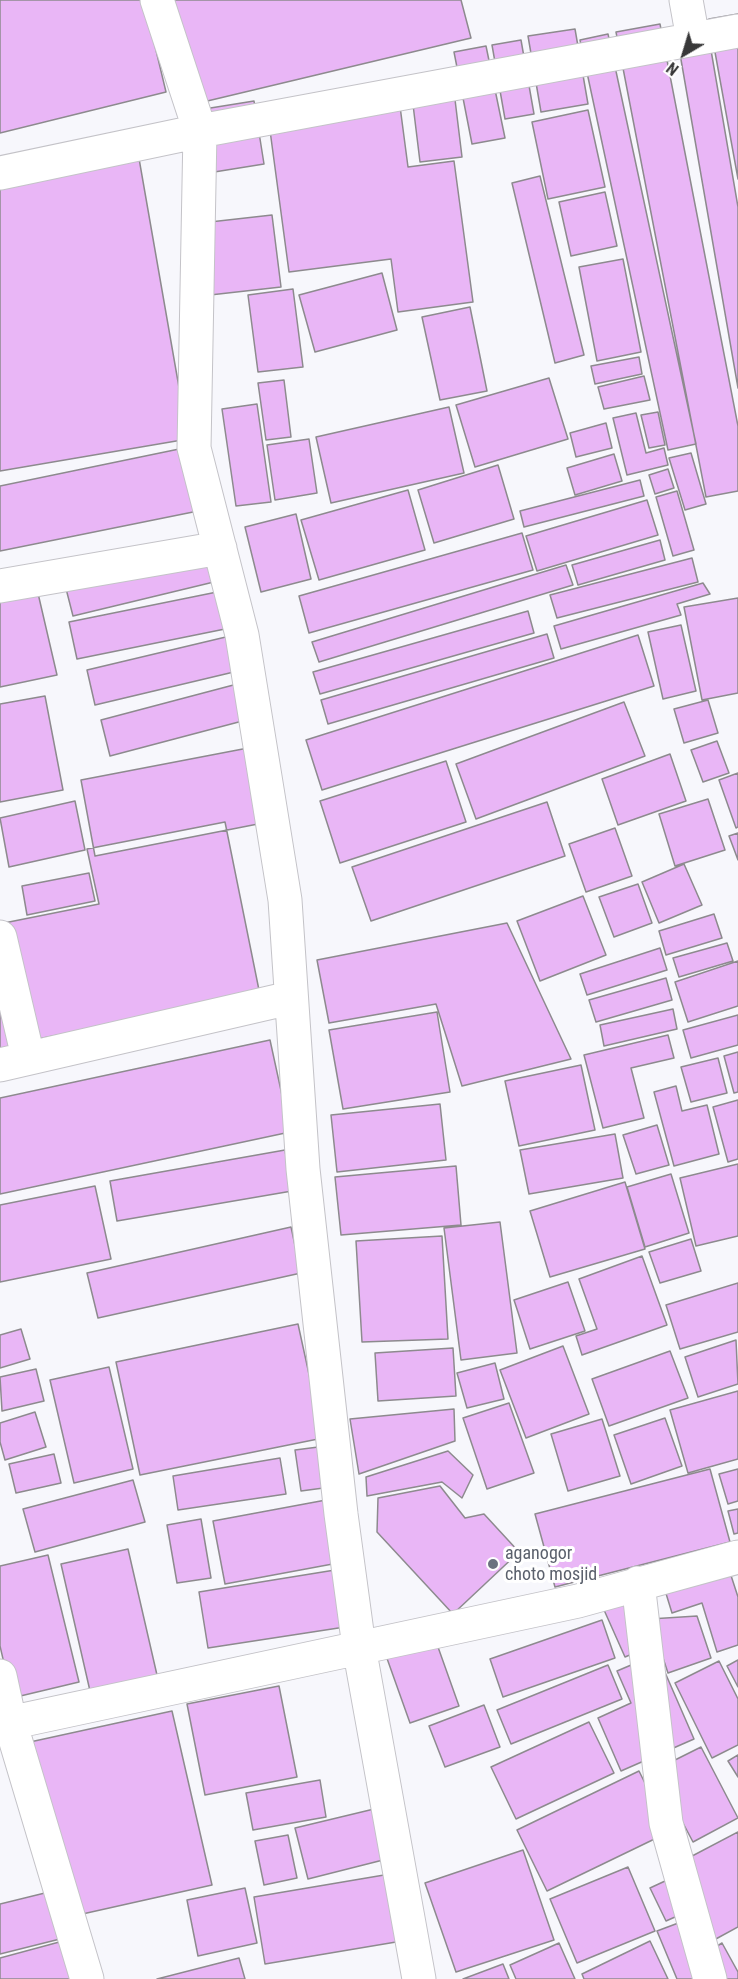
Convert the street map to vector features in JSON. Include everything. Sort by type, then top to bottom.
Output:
[{"type":"street","points":[[157,0],[200,131],[194,448],[242,635],[285,900],[303,1169],[341,1514],[359,1647],[419,1979]]},
{"type":"street","points":[[686,0],[693,39]]},
{"type":"street","points":[[0,173],[200,131],[738,31]]},
{"type":"street","points":[[0,586],[220,548]]},
{"type":"street","points":[[0,937],[14,1061],[290,998]]},
{"type":"street","points":[[5,1724],[578,1601],[738,1557]]},
{"type":"street","points":[[638,1583],[666,1823],[710,1979]]},
{"type":"street","points":[[0,1676],[5,1724],[87,1979]]},
{"type":"building","points":[[0,0],[144,0],[166,92],[0,133]]},
{"type":"building","points":[[174,0],[461,0],[471,38],[199,103]]},
{"type":"building","points":[[738,14],[738,179],[709,19]]},
{"type":"building","points":[[706,21],[738,207],[738,388],[675,25]]},
{"type":"building","points":[[660,24],[738,426],[738,491],[706,497],[616,32]]},
{"type":"building","points":[[575,29],[588,104],[541,112],[528,36]]},
{"type":"building","points":[[608,34],[696,444],[668,450],[580,40]]},
{"type":"building","points":[[521,40],[534,114],[505,119],[492,45]]},
{"type":"building","points":[[486,46],[505,138],[472,144],[454,52]]},
{"type":"building","points":[[452,75],[462,157],[420,162],[410,80]]},
{"type":"building","points":[[398,91],[408,167],[454,161],[473,302],[398,312],[391,259],[289,272],[267,108]]},
{"type":"building","points":[[254,101],[264,164],[208,173],[198,110]]},
{"type":"building","points":[[588,110],[605,187],[548,199],[532,122]]},
{"type":"building","points":[[137,147],[188,439],[0,471],[0,170]]},
{"type":"building","points":[[540,176],[584,355],[555,363],[512,183]]},
{"type":"building","points":[[605,192],[617,246],[571,256],[559,202]]},
{"type":"building","points":[[272,215],[281,287],[210,295],[201,223]]},
{"type":"building","points":[[623,259],[641,352],[597,361],[579,267]]},
{"type":"building","points":[[382,273],[397,330],[315,352],[299,295]]},
{"type":"building","points":[[293,289],[303,367],[258,372],[248,295]]},
{"type":"building","points":[[470,307],[487,391],[440,400],[422,317]]},
{"type":"building","points":[[639,357],[642,374],[595,384],[591,366]]},
{"type":"building","points":[[644,376],[650,400],[604,409],[598,387]]},
{"type":"building","points":[[549,378],[568,439],[475,467],[456,405]]},
{"type":"building","points":[[284,380],[291,437],[266,440],[258,383]]},
{"type":"building","points":[[257,404],[271,502],[236,506],[222,409]]},
{"type":"building","points":[[449,407],[464,473],[331,503],[316,437]]},
{"type":"building","points":[[658,412],[665,445],[649,448],[641,415]]},
{"type":"building","points":[[636,413],[646,453],[664,448],[668,465],[627,475],[613,418]]},
{"type":"building","points":[[606,423],[612,448],[576,457],[570,433]]},
{"type":"building","points":[[309,439],[317,493],[275,500],[267,445]]},
{"type":"building","points":[[184,448],[198,511],[0,551],[0,486]]},
{"type":"building","points":[[691,453],[706,504],[685,510],[669,458]]},
{"type":"building","points":[[614,454],[622,481],[575,495],[567,468]]},
{"type":"building","points":[[498,465],[514,519],[434,543],[418,490]]},
{"type":"building","points":[[668,469],[674,488],[655,494],[649,475]]},
{"type":"building","points":[[640,480],[644,496],[524,527],[520,511]]},
{"type":"building","points":[[408,490],[425,550],[319,580],[301,520]]},
{"type":"building","points":[[677,491],[694,550],[673,556],[656,497]]},
{"type":"building","points":[[647,500],[658,535],[537,571],[526,536]]},
{"type":"building","points":[[296,514],[311,579],[261,592],[245,527]]},
{"type":"building","points":[[522,533],[533,570],[309,633],[299,596]]},
{"type":"building","points":[[207,537],[218,581],[73,616],[62,573]]},
{"type":"building","points":[[660,540],[665,560],[578,585],[572,565]]},
{"type":"building","points":[[692,558],[698,582],[557,618],[550,595]]},
{"type":"building","points":[[566,565],[573,585],[319,662],[312,642]]},
{"type":"building","points":[[703,583],[710,594],[677,604],[681,615],[561,649],[554,626]]},
{"type":"building","points":[[37,589],[57,675],[0,687],[0,597]]},
{"type":"building","points":[[217,592],[225,629],[77,659],[69,622]]},
{"type":"building","points":[[738,598],[738,693],[702,700],[684,607]]},
{"type":"building","points":[[528,611],[534,633],[320,694],[313,672]]},
{"type":"building","points":[[681,625],[696,691],[663,699],[648,632]]},
{"type":"building","points":[[547,634],[554,658],[328,724],[321,700]]},
{"type":"building","points":[[638,635],[654,686],[322,790],[306,740]]},
{"type":"building","points":[[230,636],[238,671],[95,705],[87,670]]},
{"type":"building","points":[[241,683],[250,719],[110,756],[101,720]]},
{"type":"building","points":[[45,696],[63,790],[0,802],[0,704]]},
{"type":"building","points":[[708,700],[718,733],[684,743],[674,709]]},
{"type":"building","points":[[624,702],[645,756],[476,819],[456,764]]},
{"type":"building","points":[[717,741],[729,773],[703,782],[691,750]]},
{"type":"building","points":[[248,748],[263,823],[95,856],[81,780]]},
{"type":"building","points":[[670,754],[686,801],[618,825],[602,779]]},
{"type":"building","points":[[446,761],[466,822],[340,863],[320,801]]},
{"type":"building","points":[[738,773],[738,827],[736,828],[719,780]]},
{"type":"building","points":[[708,799],[725,850],[675,866],[659,814]]},
{"type":"building","points":[[75,801],[85,850],[9,867],[0,818]]},
{"type":"building","points":[[547,802],[565,856],[371,921],[352,867]]},
{"type":"building","points":[[225,822],[260,995],[28,1041],[4,923],[99,904],[87,849]]},
{"type":"building","points":[[615,828],[632,876],[586,892],[569,844]]},
{"type":"building","points":[[738,833],[738,860],[729,836]]},
{"type":"building","points":[[684,864],[702,905],[659,923],[642,882]]},
{"type":"building","points":[[89,873],[95,901],[27,915],[22,886]]},
{"type":"building","points":[[638,884],[652,923],[614,937],[599,897]]},
{"type":"building","points":[[583,896],[606,955],[540,981],[517,921]]},
{"type":"building","points":[[714,914],[722,938],[666,955],[659,931]]},
{"type":"building","points":[[507,923],[571,1059],[462,1086],[436,1004],[329,1023],[317,960]]},
{"type":"building","points":[[727,943],[733,961],[679,977],[673,958]]},
{"type":"building","points":[[660,948],[667,970],[587,995],[580,974]]},
{"type":"building","points":[[738,961],[738,1006],[688,1022],[675,982]]},
{"type":"building","points":[[0,973],[22,1052],[0,1058]]},
{"type":"building","points":[[666,978],[672,1000],[596,1022],[589,1000]]},
{"type":"building","points":[[673,1009],[677,1029],[604,1046],[600,1025]]},
{"type":"building","points":[[437,1012],[450,1092],[343,1109],[329,1030]]},
{"type":"building","points":[[738,1015],[738,1045],[691,1058],[683,1030]]},
{"type":"building","points":[[668,1035],[674,1058],[631,1068],[644,1118],[603,1128],[584,1055]]},
{"type":"building","points":[[270,1040],[290,1132],[0,1194],[0,1098]]},
{"type":"building","points":[[738,1052],[738,1092],[734,1093],[724,1056]]},
{"type":"building","points":[[718,1058],[727,1093],[691,1102],[681,1067]]},
{"type":"building","points":[[581,1065],[595,1130],[519,1146],[505,1081]]},
{"type":"building","points":[[676,1086],[682,1111],[707,1105],[719,1154],[674,1166],[654,1092]]},
{"type":"building","points":[[738,1100],[738,1159],[728,1162],[713,1107]]},
{"type":"building","points":[[440,1104],[446,1160],[337,1172],[331,1115]]},
{"type":"building","points":[[657,1125],[669,1165],[636,1174],[623,1135]]},
{"type":"building","points":[[615,1134],[623,1178],[529,1194],[520,1150]]},
{"type":"building","points":[[285,1150],[292,1191],[117,1221],[110,1181]]},
{"type":"building","points":[[738,1164],[738,1236],[696,1246],[680,1178]]},
{"type":"building","points":[[456,1166],[461,1225],[341,1235],[335,1177]]},
{"type":"building","points":[[671,1174],[689,1233],[645,1247],[627,1187]]},
{"type":"building","points":[[625,1182],[645,1249],[550,1277],[530,1211]]},
{"type":"building","points":[[95,1186],[111,1259],[0,1282],[0,1205]]},
{"type":"building","points":[[500,1222],[517,1353],[461,1360],[444,1228]]},
{"type":"building","points":[[291,1227],[301,1273],[98,1318],[87,1273]]},
{"type":"building","points":[[442,1236],[448,1339],[362,1342],[356,1241]]},
{"type":"building","points":[[691,1239],[701,1271],[660,1283],[649,1252]]},
{"type":"building","points":[[642,1256],[667,1325],[582,1355],[576,1336],[597,1329],[579,1279]]},
{"type":"building","points":[[568,1282],[585,1331],[530,1349],[514,1300]]},
{"type":"building","points":[[738,1283],[738,1332],[680,1349],[666,1305]]},
{"type":"building","points":[[298,1324],[323,1438],[140,1475],[116,1362]]},
{"type":"building","points":[[21,1329],[30,1359],[0,1368],[0,1335]]},
{"type":"building","points":[[736,1340],[738,1384],[698,1397],[685,1357]]},
{"type":"building","points":[[563,1346],[589,1414],[526,1438],[500,1370]]},
{"type":"building","points":[[453,1348],[456,1396],[378,1401],[375,1353]]},
{"type":"building","points":[[670,1351],[688,1398],[609,1426],[592,1379]]},
{"type":"building","points":[[495,1363],[504,1399],[467,1408],[457,1373]]},
{"type":"building","points":[[109,1367],[133,1469],[74,1483],[50,1380]]},
{"type":"building","points":[[36,1369],[44,1401],[2,1411],[0,1377]]},
{"type":"building","points":[[738,1391],[738,1459],[688,1473],[670,1410]]},
{"type":"building","points":[[509,1403],[534,1473],[487,1489],[463,1418]]},
{"type":"building","points":[[454,1409],[455,1441],[359,1474],[350,1419]]},
{"type":"building","points":[[35,1412],[46,1447],[5,1460],[0,1442],[0,1423]]},
{"type":"building","points":[[665,1418],[682,1466],[631,1484],[614,1435]]},
{"type":"building","points":[[602,1419],[620,1476],[568,1491],[551,1434]]},
{"type":"building","points":[[326,1446],[331,1487],[301,1491],[295,1450]]},
{"type":"building","points":[[448,1451],[473,1475],[462,1498],[442,1482],[367,1496],[366,1477]]},
{"type":"building","points":[[54,1454],[61,1483],[16,1493],[9,1464]]},
{"type":"building","points":[[280,1458],[286,1494],[178,1510],[173,1476]]},
{"type":"building","points":[[710,1469],[730,1542],[555,1587],[535,1514]]},
{"type":"building","points":[[738,1469],[738,1501],[728,1504],[719,1474]]},
{"type":"building","points":[[133,1480],[145,1522],[35,1552],[23,1509]]},
{"type":"building","points":[[440,1486],[465,1518],[484,1514],[519,1552],[453,1614],[377,1532],[378,1498]]},
{"type":"building","points":[[326,1500],[338,1563],[225,1584],[213,1521]]},
{"type":"building","points":[[738,1509],[738,1533],[734,1534],[728,1511]]},
{"type":"building","points":[[201,1519],[211,1578],[177,1583],[167,1525]]},
{"type":"building","points":[[128,1549],[157,1675],[90,1691],[61,1564]]},
{"type":"building","points":[[724,1554],[738,1597],[738,1645],[717,1652],[702,1603],[672,1613],[660,1574]]},
{"type":"building","points":[[48,1555],[79,1682],[12,1698],[0,1646],[0,1566]]},
{"type":"building","points":[[335,1570],[345,1627],[208,1648],[199,1592]]},
{"type":"building","points":[[621,1580],[651,1646],[625,1657],[596,1592]]},
{"type":"building","points":[[697,1616],[711,1658],[668,1673],[650,1619]]},
{"type":"building","points":[[602,1620],[615,1658],[503,1697],[490,1659]]},
{"type":"building","points":[[433,1633],[459,1706],[410,1723],[384,1650]]},
{"type":"building","points":[[657,1654],[694,1739],[621,1771],[598,1718],[631,1703],[617,1671]]},
{"type":"building","points":[[738,1660],[738,1687],[727,1666]]},
{"type":"building","points":[[719,1661],[738,1699],[738,1745],[712,1758],[675,1683]]},
{"type":"building","points":[[608,1665],[622,1699],[511,1744],[497,1710]]},
{"type":"building","points":[[279,1686],[297,1777],[205,1795],[187,1704]]},
{"type":"building","points":[[484,1705],[500,1747],[445,1767],[429,1726]]},
{"type":"building","points":[[172,1711],[212,1885],[69,1917],[30,1742]]},
{"type":"building","points":[[589,1722],[614,1773],[516,1819],[491,1767]]},
{"type":"building","points":[[701,1747],[738,1818],[693,1842],[655,1770]]},
{"type":"building","points":[[738,1755],[738,1777],[728,1761]]},
{"type":"building","points":[[639,1771],[669,1832],[547,1891],[517,1830]]},
{"type":"building","points":[[320,1780],[326,1817],[253,1830],[246,1793]]},
{"type":"building","points":[[374,1809],[387,1859],[308,1879],[295,1828]]},
{"type":"building","points":[[738,1832],[738,1927],[714,1940],[675,1865]]},
{"type":"building","points":[[288,1835],[297,1878],[264,1885],[255,1841]]},
{"type":"building","points":[[523,1850],[554,1940],[456,1972],[425,1883]]},
{"type":"building","points":[[628,1867],[655,1931],[577,1963],[550,1899]]},
{"type":"building","points":[[390,1874],[402,1941],[265,1964],[254,1897]]},
{"type":"building","points":[[678,1875],[693,1909],[666,1921],[650,1888]]},
{"type":"building","points":[[245,1888],[257,1943],[198,1956],[187,1900]]},
{"type":"building","points":[[53,1891],[64,1938],[0,1954],[0,1904]]},
{"type":"building","points":[[697,1916],[711,1950],[722,1943],[738,1972],[738,1979],[677,1979],[657,1931]]},
{"type":"building","points":[[63,1941],[73,1979],[0,1979],[0,1958]]},
{"type":"building","points":[[650,1941],[668,1979],[584,1979],[582,1974]]},
{"type":"building","points":[[559,1943],[575,1979],[516,1979],[510,1965]]},
{"type":"building","points":[[239,1958],[245,1979],[157,1979]]},
{"type":"building","points":[[503,1964],[509,1979],[463,1979]]},
{"type":"place","name":"aganogor choto mosjid","points":[[493,1564]]}]
